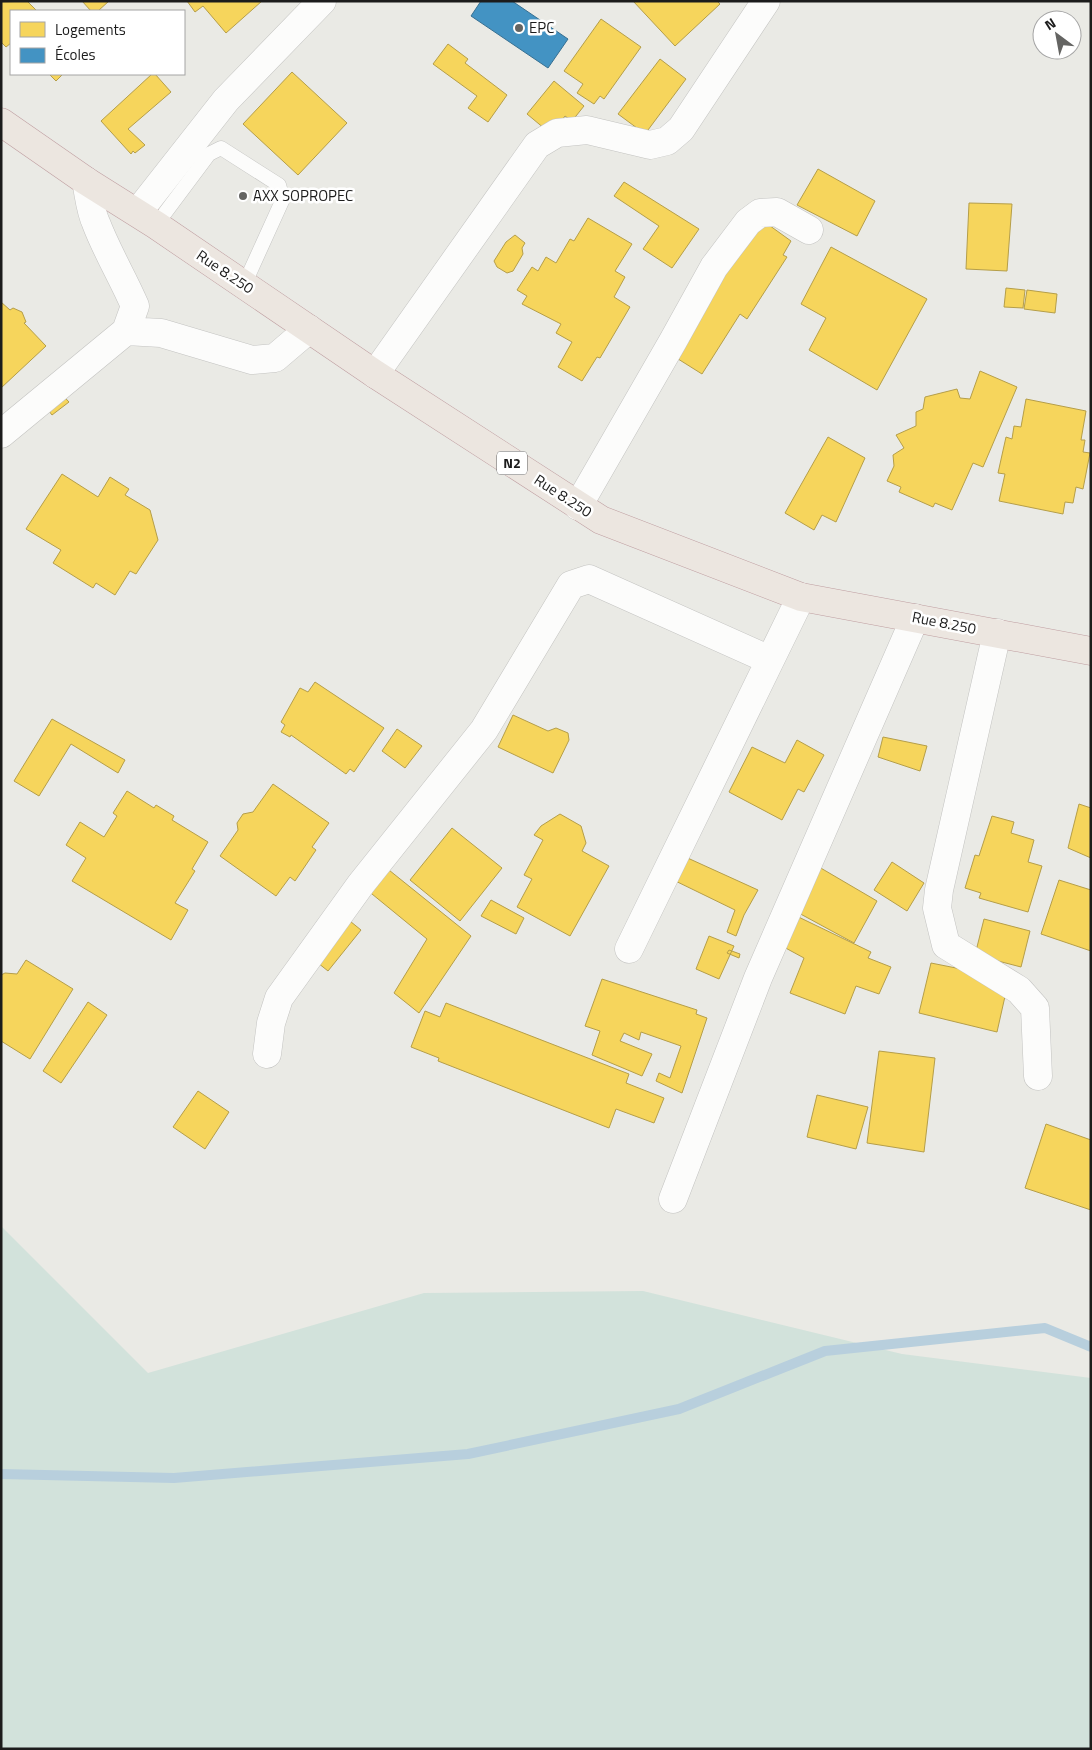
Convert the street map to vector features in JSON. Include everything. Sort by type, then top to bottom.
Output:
[{"type":"highway","name":"Rue 8.250","points":[[1,122],[86,181],[147,218],[375,374],[601,520],[801,596],[1091,651]]},
{"type":"street","points":[[147,218],[226,100],[322,1]]},
{"type":"street","points":[[375,374],[536,145],[557,133],[587,130],[650,145],[667,141],[681,129],[766,1]]},
{"type":"street","points":[[1,434],[126,331],[135,306],[124,279],[112,260],[94,220],[86,181]]},
{"type":"street","points":[[578,506],[714,267],[748,222],[760,213],[777,212],[809,230]]},
{"type":"street","points":[[126,331],[161,333],[252,360],[275,358],[309,329]]},
{"type":"street","points":[[266,1054],[271,1023],[279,998],[362,884],[484,730],[572,585],[589,579],[770,660]]},
{"type":"street","points":[[629,948],[801,596]]},
{"type":"street","points":[[673,1199],[758,978],[915,618]]},
{"type":"street","points":[[997,633],[939,890],[937,908],[946,945],[1018,990],[1035,1008],[1038,1076]]},
{"type":"lane","points":[[147,218],[209,154],[220,148],[279,185],[283,199],[244,286]]},
{"type":"shaded area","points":[[1,1226],[148,1373],[424,1293],[643,1291],[902,1354],[1091,1378],[1091,1749],[1,1749]]},
{"type":"building: Logements","points":[[27,1],[36,10],[10,10],[10,44],[6,47],[1,42],[1,2]]},
{"type":"building: Logements","points":[[82,1],[109,1],[99,10],[90,10]]},
{"type":"building: Logements","points":[[187,1],[262,1],[226,33],[203,6],[195,12]]},
{"type":"building: Logements","points":[[633,1],[717,1],[720,4],[675,46]]},
{"type":"building: Logements","points":[[601,19],[641,47],[604,99],[600,96],[594,104],[577,93],[583,84],[564,71]]},
{"type":"building: Logements","points":[[448,44],[468,59],[465,63],[507,95],[488,122],[468,108],[477,96],[433,64]]},
{"type":"building: Logements","points":[[660,59],[686,79],[645,134],[618,114]]},
{"type":"building: Logements","points":[[292,72],[347,123],[298,175],[243,124]]},
{"type":"building: Logements","points":[[50,75],[62,75],[56,81]]},
{"type":"building: Logements","points":[[151,75],[156,75],[171,92],[128,129],[145,145],[135,153],[133,151],[131,154],[101,121]]},
{"type":"building: Logements","points":[[554,81],[584,106],[572,121],[565,116],[551,134],[527,114]]},
{"type":"building: Logements","points":[[818,169],[875,201],[857,236],[797,205]]},
{"type":"building: Logements","points":[[624,182],[699,229],[672,268],[643,249],[659,226],[614,196]]},
{"type":"building: Logements","points":[[969,203],[1012,204],[1007,271],[966,269]]},
{"type":"building: Logements","points":[[748,210],[791,241],[783,255],[787,257],[747,319],[740,314],[702,374],[659,347]]},
{"type":"building: Logements","points":[[588,218],[632,244],[615,271],[625,277],[614,297],[630,307],[600,358],[597,357],[582,381],[558,367],[572,342],[556,333],[561,324],[522,304],[527,296],[517,290],[532,267],[538,271],[546,257],[556,263],[570,239],[574,241]]},
{"type":"building: Logements","points":[[515,235],[525,243],[522,248],[523,254],[513,271],[507,273],[497,267],[494,261],[506,242]]},
{"type":"building: Logements","points":[[831,247],[927,299],[877,390],[809,350],[826,318],[801,304]]},
{"type":"building: Logements","points":[[1006,288],[1025,290],[1023,308],[1004,307]]},
{"type":"building: Logements","points":[[1027,290],[1057,294],[1055,313],[1024,309]]},
{"type":"building: Logements","points":[[1,302],[10,310],[13,308],[22,312],[26,322],[24,323],[46,346],[1,388]]},
{"type":"building: Logements","points":[[980,371],[1017,387],[983,467],[973,463],[952,510],[935,503],[933,507],[899,492],[901,487],[887,481],[894,466],[893,455],[904,448],[896,435],[916,426],[916,412],[923,409],[925,397],[957,389],[960,398],[970,399]]},
{"type":"building: Logements","points":[[54,386],[69,402],[52,415],[39,398]]},
{"type":"building: Logements","points":[[1026,399],[1086,411],[1081,440],[1085,440],[1083,452],[1090,453],[1083,489],[1076,487],[1073,503],[1065,502],[1063,514],[999,501],[1005,474],[998,473],[1006,437],[1012,439],[1014,426],[1021,427]]},
{"type":"building: Logements","points":[[828,437],[865,458],[836,522],[822,515],[814,530],[785,513]]},
{"type":"building: Logements","points":[[62,474],[98,497],[110,477],[129,489],[125,495],[150,510],[158,540],[136,574],[130,571],[115,595],[96,583],[93,588],[53,563],[61,550],[26,529]]},
{"type":"building: Logements","points":[[315,682],[384,728],[354,772],[350,769],[346,774],[291,735],[290,737],[281,732],[285,725],[281,722],[300,688],[308,692]]},
{"type":"building: Logements","points":[[513,715],[548,731],[556,728],[568,733],[569,740],[553,773],[498,747]]},
{"type":"building: Logements","points":[[52,719],[125,760],[118,773],[71,744],[39,796],[14,781]]},
{"type":"building: Logements","points":[[397,729],[422,746],[405,768],[382,751]]},
{"type":"building: Logements","points":[[883,737],[927,746],[920,771],[878,757]]},
{"type":"building: Logements","points":[[797,740],[824,755],[804,792],[798,789],[782,820],[729,792],[752,747],[785,763]]},
{"type":"building: Logements","points":[[273,784],[329,823],[312,847],[316,850],[295,881],[290,877],[276,896],[220,856],[238,830],[237,823],[243,814],[253,812]]},
{"type":"building: Logements","points":[[127,791],[154,808],[156,805],[174,816],[172,820],[208,842],[192,869],[195,871],[175,903],[188,910],[171,940],[72,881],[86,858],[66,845],[80,822],[104,837],[117,816],[113,813]]},
{"type":"building: Logements","points":[[1079,804],[1091,808],[1091,858],[1068,848]]},
{"type":"building: Logements","points":[[560,814],[581,826],[586,843],[582,851],[609,866],[570,936],[517,907],[532,879],[524,875],[543,840],[534,835],[541,826]]},
{"type":"building: Logements","points":[[992,816],[1014,822],[1011,833],[1034,840],[1028,862],[1042,866],[1028,912],[979,898],[981,893],[965,888],[975,855],[979,856]]},
{"type":"building: Logements","points":[[452,828],[502,868],[460,921],[410,880]]},
{"type":"building: Logements","points":[[670,850],[758,890],[744,915],[736,936],[727,932],[735,910],[659,873]]},
{"type":"building: Logements","points":[[379,862],[471,936],[419,1013],[394,993],[427,939],[361,885]]},
{"type":"building: Logements","points":[[892,862],[924,883],[907,911],[874,890]]},
{"type":"building: Logements","points":[[819,867],[877,901],[854,943],[795,911]]},
{"type":"building: Logements","points":[[1059,880],[1091,890],[1091,951],[1041,934]]},
{"type":"building: Logements","points":[[491,900],[524,918],[516,934],[481,916]]},
{"type":"building: Logements","points":[[784,910],[871,952],[868,958],[891,967],[879,994],[856,986],[845,1014],[790,993],[804,958],[769,939]]},
{"type":"building: Logements","points":[[340,913],[361,930],[328,971],[308,955]]},
{"type":"building: Logements","points":[[984,919],[1030,931],[1021,967],[975,955]]},
{"type":"building: Logements","points":[[709,936],[734,946],[719,979],[696,969]]},
{"type":"building: Logements","points":[[729,950],[740,954],[739,958],[727,953]]},
{"type":"building: Logements","points":[[26,960],[73,989],[30,1059],[1,1041],[1,975],[5,973],[17,974]]},
{"type":"building: Logements","points":[[931,963],[991,975],[1008,983],[997,1032],[919,1013]]},
{"type":"building: Logements","points":[[602,979],[697,1010],[696,1014],[707,1018],[682,1093],[656,1081],[659,1073],[670,1078],[681,1046],[641,1032],[639,1040],[624,1033],[620,1041],[652,1054],[642,1076],[592,1055],[600,1031],[585,1026]]},
{"type":"building: Logements","points":[[88,1002],[107,1015],[61,1083],[43,1071]]},
{"type":"building: Logements","points":[[446,1003],[629,1074],[626,1083],[664,1098],[654,1123],[616,1109],[609,1128],[438,1061],[439,1058],[411,1047],[425,1011],[440,1017]]},
{"type":"building: Logements","points":[[879,1051],[935,1058],[924,1152],[867,1143]]},
{"type":"building: Logements","points":[[198,1091],[229,1112],[205,1149],[173,1127]]},
{"type":"building: Logements","points":[[817,1095],[868,1107],[856,1149],[807,1137]]},
{"type":"building: Logements","points":[[1046,1124],[1091,1140],[1091,1210],[1025,1188]]},
{"type":"building: Écoles","name":"EPC","points":[[481,1],[512,1],[568,39],[548,68],[471,16]]},
{"type":"waterway","points":[[1,1474],[174,1478],[468,1454],[679,1409],[825,1351],[1045,1328],[1091,1347]]},
{"type":"place","name":"EPC","points":[[519,28]]},
{"type":"place","name":"AXX SOPROPEC","points":[[243,196]]}]
